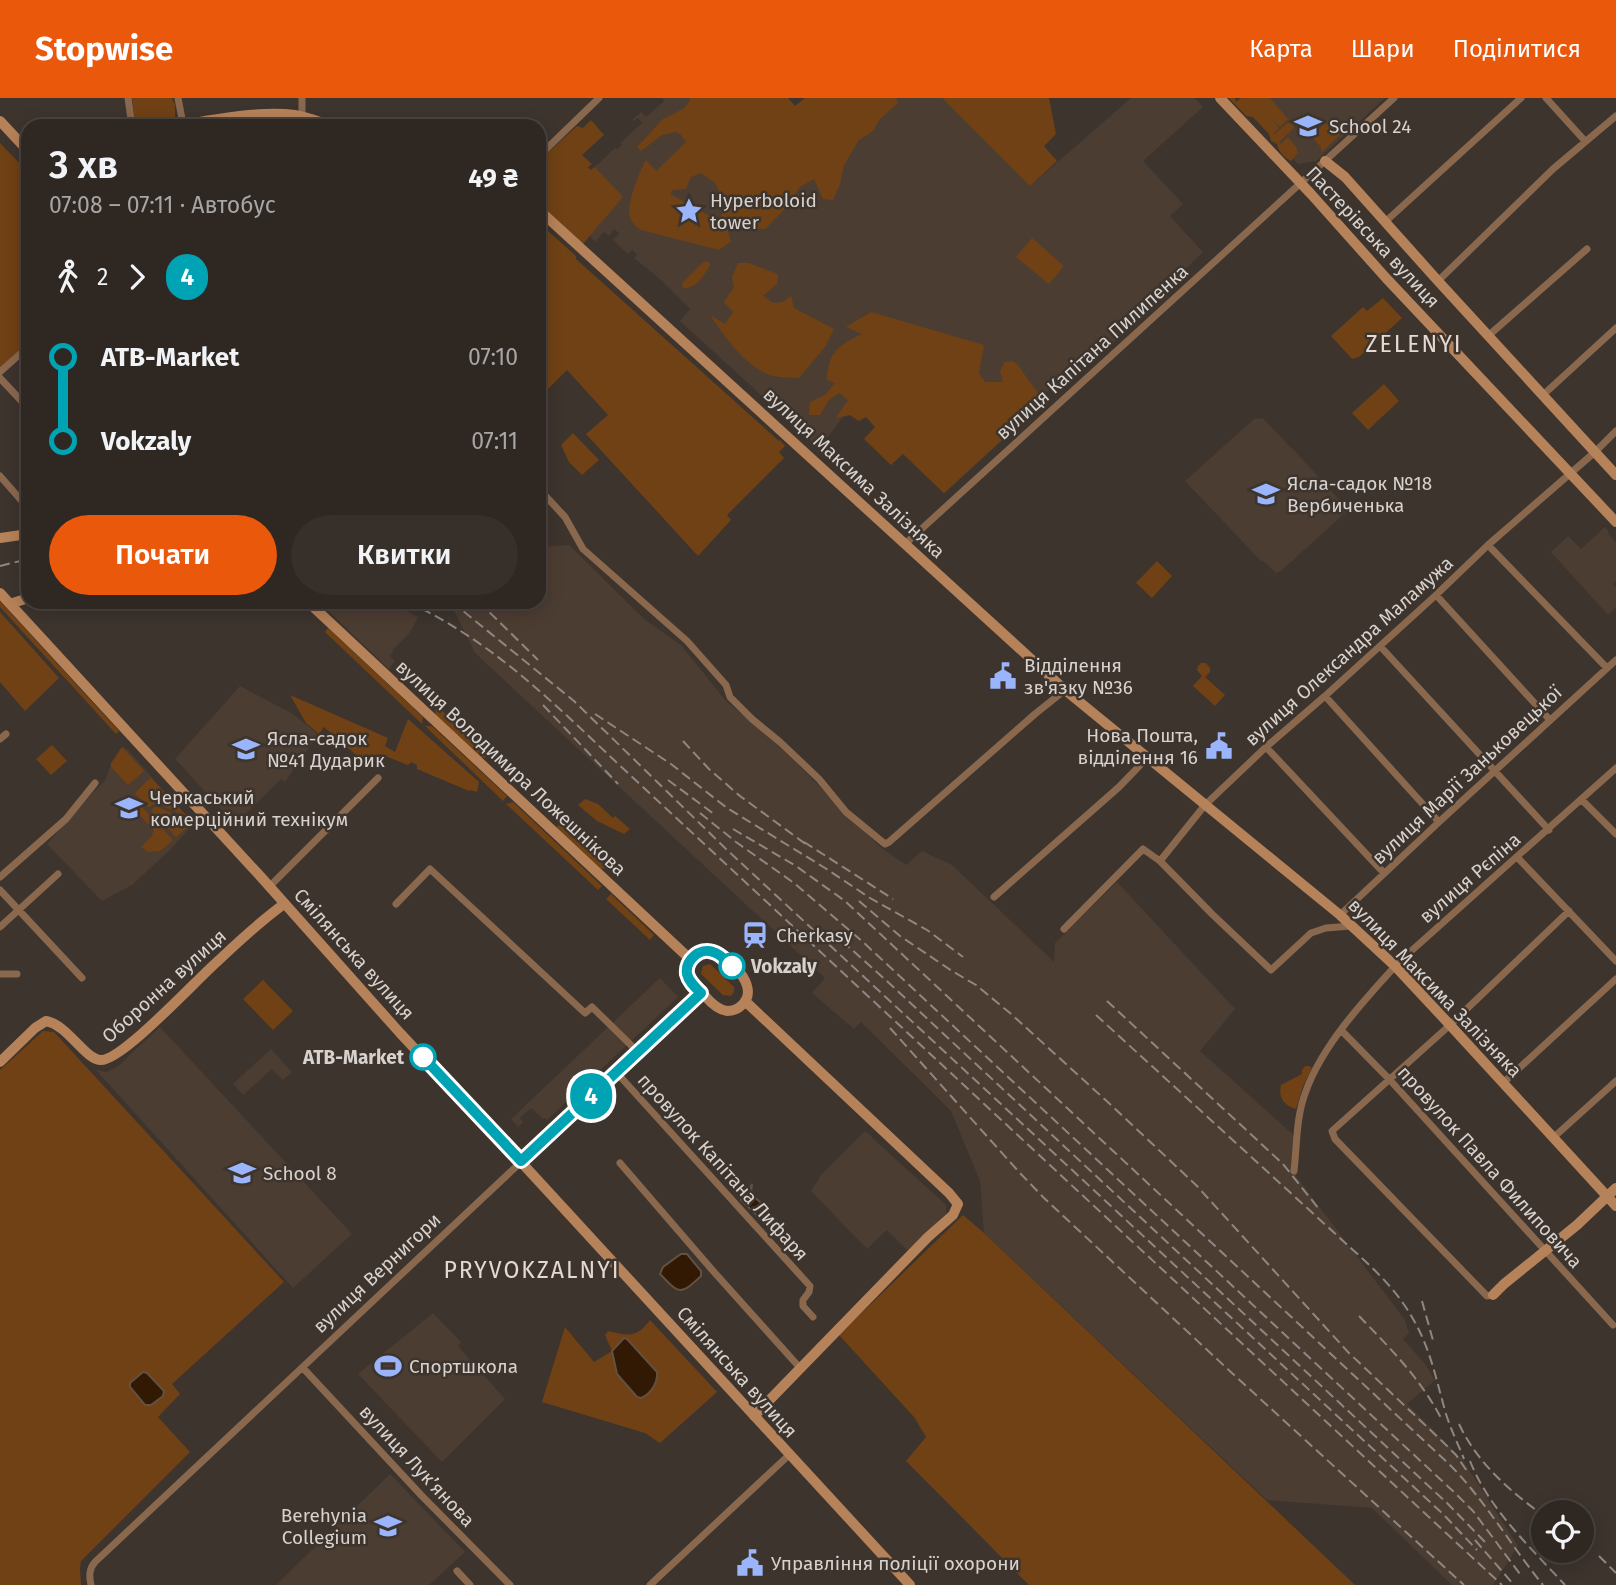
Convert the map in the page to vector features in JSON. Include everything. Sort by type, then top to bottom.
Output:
[{"type":"main road","name":"Пастерівська вулиця","points":[[1220,98],[1616,522]]},
{"type":"main road","points":[[225,119],[284,114],[297,119]]},
{"type":"main road","points":[[0,121],[21,143]]},
{"type":"main road","points":[[13,134],[21,136]]},
{"type":"main road","name":"Пастерівська вулиця","points":[[1325,161],[1345,177],[1616,475]]},
{"type":"main road","name":"вулиця Максима Залізняка","points":[[546,216],[1065,690],[1352,926],[1395,966],[1554,1137],[1612,1192],[1616,1206]]},
{"type":"main road","points":[[0,538],[21,535]]},
{"type":"main road","name":"Смілянська вулиця","points":[[0,593],[400,1032],[911,1585]]},
{"type":"main road","points":[[10,604],[21,600]]},
{"type":"main road","name":"вулиця Володимира Ложешнікова","points":[[315,609],[691,960]]},
{"type":"main road","name":"Оборонна вулиця","points":[[0,1062],[46,1021],[58,1025],[95,1060],[104,1061],[111,1058],[129,1045],[217,961],[284,904]]},
{"type":"main road","points":[[704,951],[721,955],[746,980],[748,992],[745,1001],[736,1009],[723,1010],[715,1006],[688,978],[687,969],[691,960],[704,951]]},
{"type":"main road","name":"вулиця Вернигори","points":[[521,1161],[701,993]]},
{"type":"main road","points":[[745,1001],[949,1193],[958,1205],[953,1215],[928,1237],[754,1416]]},
{"type":"main road","points":[[1493,1295],[1612,1192]]},
{"type":"street","points":[[128,98],[131,119]]},
{"type":"street","points":[[178,98],[178,119]]},
{"type":"street","points":[[302,98],[302,119]]},
{"type":"street","points":[[546,149],[599,98]]},
{"type":"street","name":"вулиця Капітана Пилипенка","points":[[905,544],[1394,98]]},
{"type":"street","points":[[1385,222],[1521,98]]},
{"type":"street","points":[[1546,98],[1585,141]]},
{"type":"street","points":[[1438,281],[1544,179],[1616,116]]},
{"type":"street","points":[[1488,336],[1587,249]]},
{"type":"street","points":[[1543,395],[1616,328]]},
{"type":"street","points":[[21,354],[0,375],[21,400]]},
{"type":"street","name":"вулиця Олександра Маламужа","points":[[1160,861],[1205,805],[1266,747],[1616,431]]},
{"type":"street","points":[[0,476],[21,500]]},
{"type":"street","points":[[546,497],[565,517],[583,549],[687,642],[726,685],[730,697],[819,779],[846,812],[885,844],[1065,690]]},
{"type":"street","points":[[1488,545],[1607,668]]},
{"type":"street","points":[[1436,595],[1550,720]]},
{"type":"street","points":[[1380,646],[1549,830]]},
{"type":"street","name":"вулиця Марії Заньковецької","points":[[1340,915],[1616,660]]},
{"type":"street","points":[[1325,696],[1439,822]]},
{"type":"street","points":[[1266,747],[1384,873]]},
{"type":"street","points":[[994,897],[1119,787],[1147,758]]},
{"type":"street","name":"вулиця Рєпіна","points":[[1294,1171],[1300,1115],[1306,1091],[1330,1044],[1395,966],[1616,768]]},
{"type":"street","points":[[270,887],[378,778]]},
{"type":"street","points":[[0,877],[66,819],[95,783]]},
{"type":"street","points":[[1582,800],[1616,834]]},
{"type":"street","points":[[1064,929],[1143,849],[1160,861],[1271,970],[1311,933],[1326,928],[1352,926]]},
{"type":"street","points":[[1517,857],[1616,961]]},
{"type":"street","points":[[396,904],[430,869],[585,1013],[592,1007],[638,1052]]},
{"type":"street","points":[[0,927],[58,874]]},
{"type":"street","points":[[0,890],[82,978]]},
{"type":"street","points":[[1493,1295],[1487,1296],[1335,1139],[1332,1129],[1450,1025],[1569,911]]},
{"type":"street","points":[[0,974],[17,974]]},
{"type":"street","points":[[1503,1083],[1616,979]]},
{"type":"street","name":"провулок Павла Филиповича","points":[[1342,1031],[1613,1325]]},
{"type":"street","name":"провулок Капітана Лифаря","points":[[616,1072],[810,1286],[803,1306],[813,1317]]},
{"type":"street","points":[[1554,1137],[1616,1081]]},
{"type":"street","name":"вулиця Вернигори","points":[[90,1585],[91,1567],[95,1562],[521,1161]]},
{"type":"street","points":[[620,1163],[801,1369]]},
{"type":"street","name":"вулиця Лукʼянова","points":[[303,1368],[421,1495],[510,1585]]},
{"type":"street","points":[[650,1585],[789,1455]]},
{"type":"street","points":[[457,1571],[470,1585]]},
{"type":"shaded area","points":[[132,98],[172,98],[175,117],[172,119],[135,119]]},
{"type":"shaded area","points":[[662,98],[788,98],[795,106],[805,98],[942,98],[1030,186],[1131,98],[1195,98],[1203,107],[1143,161],[1183,204],[1170,216],[1203,252],[1148,305],[1150,309],[1063,389],[1049,390],[1041,397],[1038,408],[944,494],[866,417],[859,421],[850,415],[843,417],[819,448],[680,321],[690,309],[634,258],[637,254],[632,250],[628,254],[613,240],[619,233],[614,229],[609,236],[604,232],[595,242],[590,236],[622,197],[595,167],[622,145],[620,143],[642,123],[638,118],[632,120],[641,112],[646,117],[664,101]]},
{"type":"shaded area","points":[[689,98],[788,98],[795,106],[805,98],[896,98],[898,103],[880,119],[873,131],[859,140],[844,165],[833,200],[823,199],[814,179],[800,187],[765,229],[749,228],[732,219],[718,220],[727,207],[715,183],[701,173],[691,177],[686,189],[673,190],[670,194],[726,225],[731,241],[719,250],[641,230],[632,222],[629,214],[633,192],[646,160],[656,171],[686,142],[676,132],[662,135],[641,151],[637,147],[663,119],[683,109],[690,101]]},
{"type":"shaded area","points":[[942,98],[1049,98],[1056,134],[1044,146],[1057,161],[1030,186]]},
{"type":"shaded area","points":[[1229,98],[1235,98],[1236,102],[1241,98],[1270,98],[1288,119],[1280,127],[1272,119],[1279,128],[1273,135],[1289,122],[1293,124],[1294,128],[1279,142],[1281,144],[1288,137],[1296,147],[1298,153],[1291,161],[1282,154],[1277,144],[1271,141],[1269,134],[1253,117],[1246,116]]},
{"type":"shaded area","name":"School 24","points":[[1248,98],[1385,98],[1316,161],[1298,164],[1242,104]]},
{"type":"shaded area","points":[[1308,118],[1319,129],[1329,119],[1342,133],[1322,152],[1320,146],[1301,125]]},
{"type":"shaded area","points":[[591,120],[604,135],[582,155],[592,164],[588,167],[590,170],[595,167],[623,197],[583,244],[546,210],[546,155],[577,126],[583,128]]},
{"type":"shaded area","points":[[0,143],[21,165],[21,350],[0,370]]},
{"type":"shaded area","points":[[546,229],[780,440],[785,446],[779,452],[784,458],[727,515],[731,520],[698,556],[586,434],[608,415],[567,370],[546,391]]},
{"type":"shaded area","points":[[1032,238],[1064,266],[1049,284],[1016,257]]},
{"type":"shaded area","points":[[706,261],[710,266],[702,278],[692,286],[683,288],[682,283]]},
{"type":"shaded area","points":[[738,263],[749,263],[778,274],[777,284],[763,296],[773,303],[783,302],[791,296],[794,308],[834,329],[825,347],[799,378],[770,375],[752,365],[729,341],[710,315],[725,324],[733,312],[724,302],[734,287],[732,277]]},
{"type":"shaded area","points":[[1383,298],[1402,318],[1359,357],[1352,359],[1331,336],[1363,307],[1367,311]]},
{"type":"shaded area","points":[[871,312],[984,345],[979,373],[985,382],[1003,382],[1000,371],[1005,362],[1013,361],[1040,396],[1036,408],[944,493],[903,454],[891,465],[864,439],[875,427],[866,417],[859,421],[850,415],[836,418],[848,400],[839,393],[829,400],[820,415],[809,415],[810,402],[825,395],[835,383],[827,380],[832,356],[841,346],[862,334],[846,327]]},
{"type":"shaded area","points":[[1384,384],[1399,401],[1368,430],[1352,413]]},
{"type":"shaded area","name":"Ясла-садок №18 Вербиченька","points":[[1263,418],[1347,508],[1347,511],[1276,573],[1261,561],[1185,481],[1254,419]]},
{"type":"shaded area","points":[[573,433],[599,460],[582,475],[569,462],[561,445]]},
{"type":"shaded area","points":[[1605,527],[1616,542],[1616,581],[1613,584],[1616,587],[1616,607],[1608,615],[1551,552],[1568,536],[1581,549]]},
{"type":"shaded area","points":[[569,545],[644,619],[681,645],[726,701],[775,742],[879,846],[906,865],[922,851],[952,865],[1054,962],[1055,943],[1117,882],[1235,1009],[1200,1051],[1298,1139],[1296,1176],[1405,1320],[1409,1333],[1403,1339],[1435,1380],[1407,1404],[1462,1459],[1518,1546],[1493,1585],[1452,1585],[1372,1508],[1267,1500],[984,1233],[980,1181],[951,1111],[861,1022],[854,1029],[812,993],[825,978],[475,653],[453,609],[546,609],[546,547]]},
{"type":"shaded area","points":[[1157,561],[1172,576],[1152,598],[1136,583]]},
{"type":"shaded area","points":[[0,601],[119,731],[116,734],[0,607]]},
{"type":"shaded area","points":[[326,609],[403,609],[418,617],[411,631],[392,651],[390,656],[395,661],[389,669]]},
{"type":"shaded area","points":[[0,612],[59,678],[25,711],[0,682]]},
{"type":"shaded area","points":[[328,628],[423,717],[422,724],[325,632]]},
{"type":"shaded area","points":[[1201,663],[1206,663],[1210,668],[1205,677],[1225,695],[1215,706],[1193,686],[1202,676],[1197,670]]},
{"type":"shaded area","name":"Ясла-садок №41 Дударик","points":[[240,686],[293,714],[318,734],[285,782],[281,779],[235,824],[175,759]]},
{"type":"shaded area","points":[[290,695],[388,738],[385,746],[395,752],[408,719],[479,782],[477,792],[417,769],[417,765],[411,762],[408,765],[380,754],[373,767],[324,727],[319,734],[306,723]]},
{"type":"shaded area","points":[[438,707],[489,754],[484,758],[480,757],[436,716],[435,710]]},
{"type":"shaded area","points":[[425,726],[434,728],[507,796],[503,801]]},
{"type":"shaded area","points":[[52,745],[67,761],[51,775],[36,759]]},
{"type":"shaded area","points":[[122,747],[144,771],[128,785],[111,767]]},
{"type":"shaded area","name":"Черкаський комерційний технікум","points":[[123,747],[193,824],[171,849],[132,885],[102,901],[47,844],[105,781],[110,767]]},
{"type":"shaded area","points":[[150,778],[188,817],[157,803],[147,806],[135,793]]},
{"type":"shaded area","points":[[132,798],[173,840],[160,851],[148,852],[141,847],[154,830],[128,803]]},
{"type":"shaded area","points":[[585,799],[598,804],[630,829],[624,834],[597,821],[578,805]]},
{"type":"shaded area","points":[[513,802],[602,886],[598,890],[506,804]]},
{"type":"shaded area","points":[[154,807],[191,824],[176,837],[151,811]]},
{"type":"shaded area","points":[[561,821],[609,867],[601,869],[558,829]]},
{"type":"shaded area","points":[[611,894],[654,935],[650,940],[606,899]]},
{"type":"shaded area","points":[[710,964],[734,987],[731,996],[723,995],[701,974],[703,966]]},
{"type":"shaded area","points":[[660,978],[678,997],[547,1120],[530,1109],[520,1118],[523,1122],[518,1127],[511,1119]]},
{"type":"shaded area","points":[[263,980],[293,1011],[273,1030],[243,999]]},
{"type":"shaded area","name":"School 8","points":[[160,1027],[352,1234],[293,1288],[96,1070],[106,1072],[117,1067]]},
{"type":"shaded area","points":[[43,1031],[54,1032],[284,1282],[172,1384],[180,1394],[158,1417],[190,1452],[81,1561],[81,1585],[0,1585],[0,1070]]},
{"type":"shaded area","points":[[271,1049],[292,1072],[283,1080],[272,1069],[243,1095],[233,1084]]},
{"type":"shaded area","points":[[1305,1066],[1312,1068],[1296,1109],[1283,1100],[1280,1094],[1281,1085],[1302,1074]]},
{"type":"shaded area","points":[[865,1131],[946,1205],[946,1213],[908,1251],[887,1230],[867,1249],[811,1191],[822,1174]]},
{"type":"shaded area","points":[[752,1184],[751,1194],[760,1202],[762,1208],[774,1217],[784,1231],[783,1236],[777,1235],[741,1200]]},
{"type":"shaded area","points":[[963,1215],[1355,1585],[1029,1585],[906,1461],[926,1437],[914,1417],[839,1335]]},
{"type":"shaded area","points":[[681,1254],[687,1254],[701,1271],[701,1276],[680,1290],[671,1286],[660,1274],[663,1267]]},
{"type":"shaded area","points":[[433,1313],[461,1342],[458,1346],[505,1399],[442,1462],[358,1374]]},
{"type":"shaded area","points":[[650,1320],[717,1392],[660,1443],[645,1433],[542,1402],[565,1327],[594,1362],[612,1351],[605,1335],[608,1331],[637,1333]]},
{"type":"shaded area","points":[[624,1338],[657,1372],[653,1387],[641,1398],[637,1397],[617,1374],[612,1351]]},
{"type":"shaded area","points":[[143,1372],[164,1391],[163,1396],[151,1405],[145,1405],[130,1387],[130,1383]]},
{"type":"shaded area","name":"Berehynia Collegium","points":[[390,1474],[465,1552],[429,1585],[276,1585]]},
{"type":"railway","points":[[0,566],[21,561]]},
{"type":"railway","points":[[422,609],[471,638],[552,702],[1502,1585]]},
{"type":"railway","points":[[461,609],[574,701],[725,848],[1444,1515],[1477,1550]]},
{"type":"railway","points":[[486,609],[538,660]]},
{"type":"railway","points":[[543,705],[618,784]]},
{"type":"railway","points":[[595,714],[671,764],[727,808],[870,898],[927,930],[963,957]]},
{"type":"railway","points":[[683,741],[740,796],[807,845]]},
{"type":"railway","points":[[668,780],[714,814]]},
{"type":"railway","points":[[700,813],[794,883],[863,942],[1456,1494],[1473,1511],[1520,1574]]},
{"type":"railway","points":[[733,829],[796,866],[845,901],[1449,1464],[1543,1585]]},
{"type":"railway","points":[[804,842],[893,899]]},
{"type":"railway","points":[[859,901],[900,936],[976,985],[1111,1105],[1196,1185],[1348,1352],[1456,1455],[1469,1474]]},
{"type":"railway","points":[[831,931],[1448,1504],[1486,1543]]},
{"type":"railway","points":[[1107,1001],[1283,1164],[1319,1209]]},
{"type":"railway","points":[[1096,1015],[1360,1257],[1395,1293],[1415,1322],[1427,1348],[1448,1420],[1464,1459]]},
{"type":"railway","points":[[890,1028],[1044,1198],[1464,1585]]},
{"type":"railway","points":[[1422,1301],[1434,1344]]},
{"type":"railway","points":[[1359,1316],[1414,1377],[1441,1418]]},
{"type":"railway","points":[[1459,1424],[1492,1472],[1531,1506]]},
{"type":"railway","points":[[1470,1461],[1478,1479],[1499,1511],[1565,1585]]},
{"type":"railway","points":[[1475,1540],[1514,1585]]},
{"type":"railway","points":[[1599,1556],[1616,1573]]},
{"type":"bus line","name":"4","points":[[423,1057],[521,1161],[701,993],[690,982],[687,973],[693,957],[700,952],[713,951],[732,966]]},
{"type":"place","name":"School 24","points":[[1308,126]]},
{"type":"place","name":"Hyperboloid tower","points":[[689,211]]},
{"type":"place","name":"Ясла-садок №18 Вербиченька","points":[[1266,494]]},
{"type":"place","name":"Відділення зв'язку №36","points":[[1003,676]]},
{"type":"place","name":"Нова Пошта, відділення 16","points":[[1219,746]]},
{"type":"place","name":"Ясла-садок №41 Дударик","points":[[246,749]]},
{"type":"place","name":"Черкаський комерційний технікум","points":[[129,808]]},
{"type":"place","name":"Cherkasy","points":[[755,935]]},
{"type":"place","name":"Vokzaly","points":[[732,966]]},
{"type":"place","name":"ATB-Market","points":[[423,1057]]},
{"type":"place","name":"School 8","points":[[242,1173]]},
{"type":"place","name":"Спортшкола","points":[[388,1366]]},
{"type":"place","name":"Berehynia Collegium","points":[[388,1526]]},
{"type":"place","name":"Управління поліції охорони","points":[[750,1563]]},
{"type":"district","name":"ZELENYI","points":[[1414,344]]},
{"type":"district","name":"PRYVOKZALNYI","points":[[532,1270]]}]
